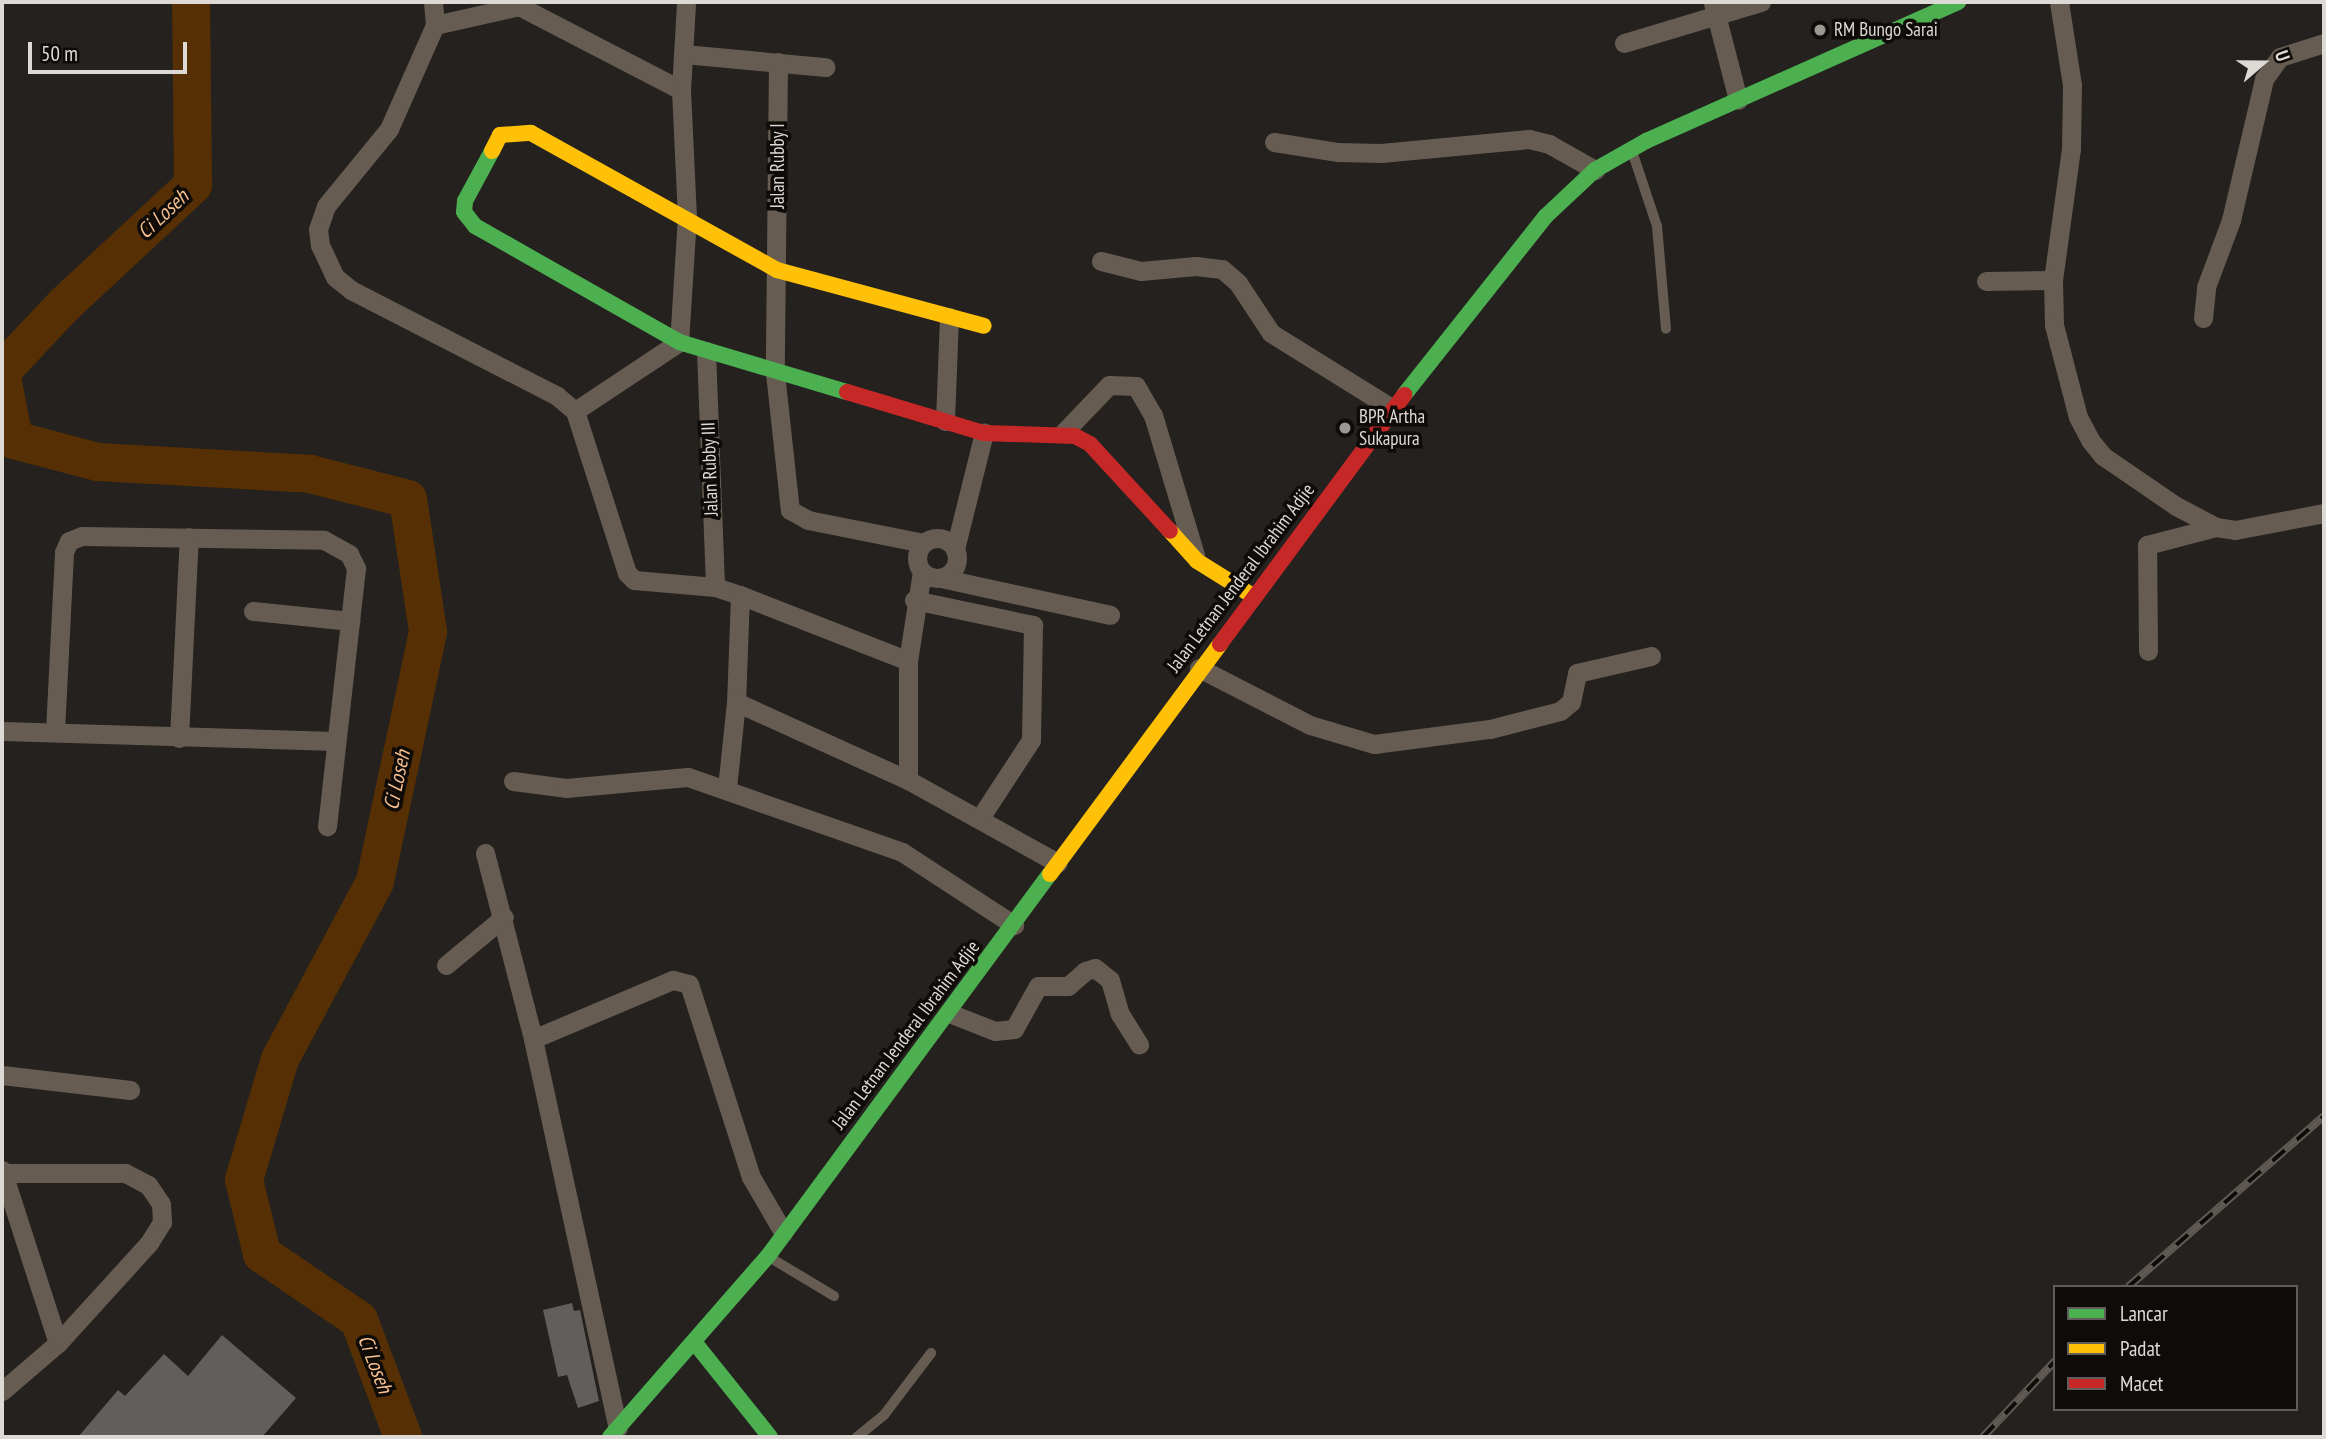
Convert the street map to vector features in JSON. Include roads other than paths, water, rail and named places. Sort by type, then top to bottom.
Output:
[{"type":"main road","name":"Jalan Letnan Jenderal Ibrahim Adjie","points":[[614,1433],[768,1256],[783,1231],[1014,925],[1199,668],[1393,409],[1546,216],[1595,170],[1631,150],[1958,2]]},
{"type":"main road","points":[[984,326],[778,270],[687,216],[531,133],[520,131],[500,135],[465,201],[464,212],[484,232],[679,342],[775,373],[984,433],[1063,433],[1090,444],[1197,561],[1253,596]]},
{"type":"main road","points":[[695,1343],[770,1437]]},
{"type":"street","points":[[433,2],[435,24],[389,129],[326,206],[318,229],[326,262],[351,290],[557,396],[576,411],[627,573],[645,583],[715,587],[740,594],[908,661]]},
{"type":"street","points":[[576,411],[679,342],[687,216],[681,90],[685,2]]},
{"type":"street","points":[[1624,43],[1715,8],[1761,2]]},
{"type":"street","points":[[2059,2],[2072,85],[2071,149],[2053,279],[2053,325],[2078,417],[2090,440],[2103,456],[2176,506],[2216,527],[2235,530],[2292,522],[2321,514]]},
{"type":"street","points":[[435,24],[519,4],[681,90]]},
{"type":"street","points":[[1715,8],[1738,100]]},
{"type":"street","points":[[2203,318],[2206,287],[2231,220],[2264,79],[2280,57],[2324,43]]},
{"type":"street","points":[[684,54],[825,67]]},
{"type":"street","name":"Jalan Rubby I","points":[[778,62],[775,373],[790,510],[808,520],[923,543]]},
{"type":"street","points":[[1274,142],[1338,152],[1381,153],[1529,139],[1549,144],[1595,170]]},
{"type":"street","points":[[1101,261],[1141,271],[1196,265],[1222,269],[1238,284],[1271,333],[1393,409]]},
{"type":"street","points":[[1986,281],[2053,279]]},
{"type":"street","points":[[944,421],[948,317]]},
{"type":"street","name":"Jalan Rubby III","points":[[706,351],[715,587]]},
{"type":"street","points":[[1063,433],[1109,385],[1136,386],[1153,415],[1197,561]]},
{"type":"street","points":[[941,578],[956,567],[956,549],[984,433]]},
{"type":"street","points":[[2148,650],[2147,545],[2216,527]]},
{"type":"street","points":[[55,731],[64,552],[69,541],[82,536],[324,540],[340,546],[356,568],[327,826]]},
{"type":"street","points":[[179,738],[189,537]]},
{"type":"street","points":[[908,780],[908,661],[915,600],[922,572],[917,558],[923,543],[937,537],[956,549]]},
{"type":"street","points":[[922,572],[1110,615]]},
{"type":"street","points":[[727,788],[736,702],[740,594]]},
{"type":"street","points":[[980,818],[1031,740],[1033,599]]},
{"type":"street","points":[[915,600],[1033,625]]},
{"type":"street","points":[[253,611],[350,621]]},
{"type":"street","points":[[1199,668],[1310,725],[1374,744],[1490,729],[1560,711],[1571,702],[1577,673],[1651,656]]},
{"type":"street","points":[[736,702],[908,780],[1058,863]]},
{"type":"street","points":[[2,731],[336,741]]},
{"type":"street","points":[[513,781],[566,788],[688,776],[902,852],[1014,925]]},
{"type":"street","points":[[485,853],[504,917],[533,1039],[614,1433]]},
{"type":"street","points":[[446,965],[504,917]]},
{"type":"street","points":[[949,1013],[995,1031],[1014,1029],[1038,986],[1068,986],[1084,971],[1095,968],[1110,980],[1120,1014],[1139,1044]]},
{"type":"street","points":[[533,1039],[673,979],[689,984],[751,1177],[783,1231]]},
{"type":"street","points":[[2,1075],[130,1090]]},
{"type":"street","points":[[2,1391],[58,1343],[149,1243],[162,1222],[161,1203],[148,1185],[125,1173],[2,1171],[58,1343]]},
{"type":"lane","points":[[1631,150],[1657,226],[1666,328]]},
{"type":"lane","points":[[768,1256],[834,1296]]},
{"type":"lane","points":[[857,1437],[884,1415],[931,1353]]},
{"type":"waterway","name":"Ci Loseh","points":[[2,371],[64,305],[193,185],[191,2]]},
{"type":"waterway","name":"Ci Loseh","points":[[2,377],[14,440],[98,462],[310,474],[408,499],[428,632],[375,882],[280,1059],[244,1180],[262,1254],[359,1320],[403,1437]]},
{"type":"railway","points":[[2130,1285],[2324,1116]]},
{"type":"railway","points":[[1983,1437],[2053,1363]]},
{"type":"place","name":"RM Bungo Sarai","points":[[1820,30]]},
{"type":"place","name":"BPR Artha Sukapura","points":[[1345,428]]}]
